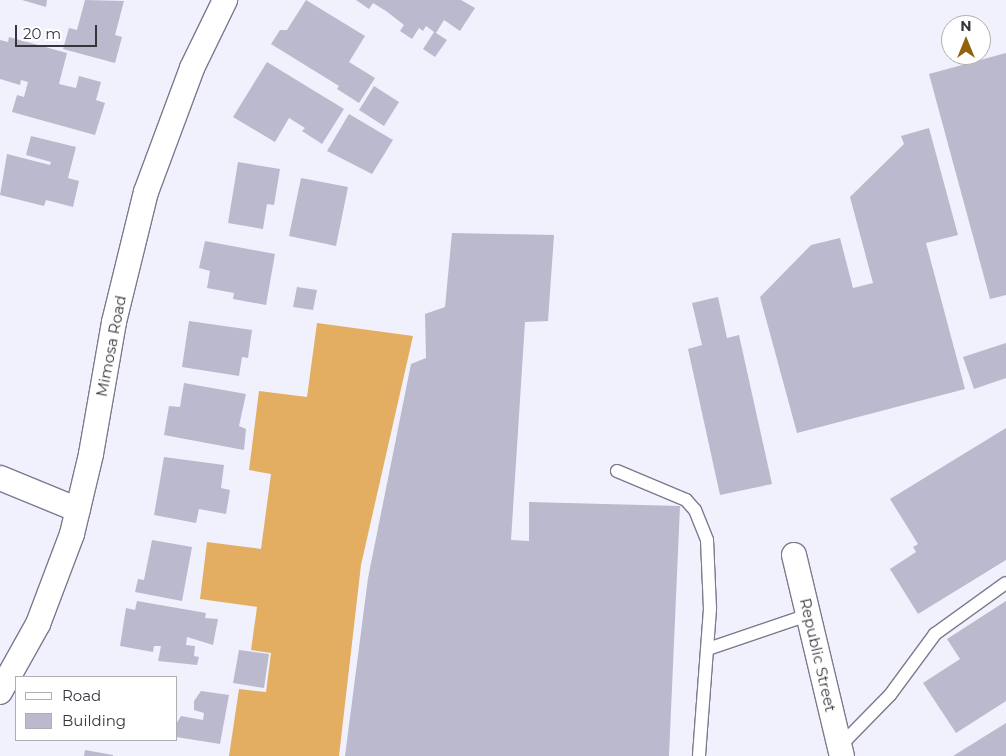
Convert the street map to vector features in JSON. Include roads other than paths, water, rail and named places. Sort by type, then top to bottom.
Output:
[{"type":"street","name":"Mimosa Road","points":[[0,692],[38,624],[60,569],[78,510],[92,454],[114,322],[146,192],[192,68],[225,0]]},
{"type":"street","points":[[0,478],[78,510]]},
{"type":"street","name":"Republic Street","points":[[794,555],[840,752]]},
{"type":"lane","points":[[617,471],[672,492],[695,510],[707,540],[710,568],[708,649],[699,756]]},
{"type":"lane","points":[[840,752],[890,695],[935,634],[1006,584]]},
{"type":"lane","points":[[708,649],[808,615]]}]
